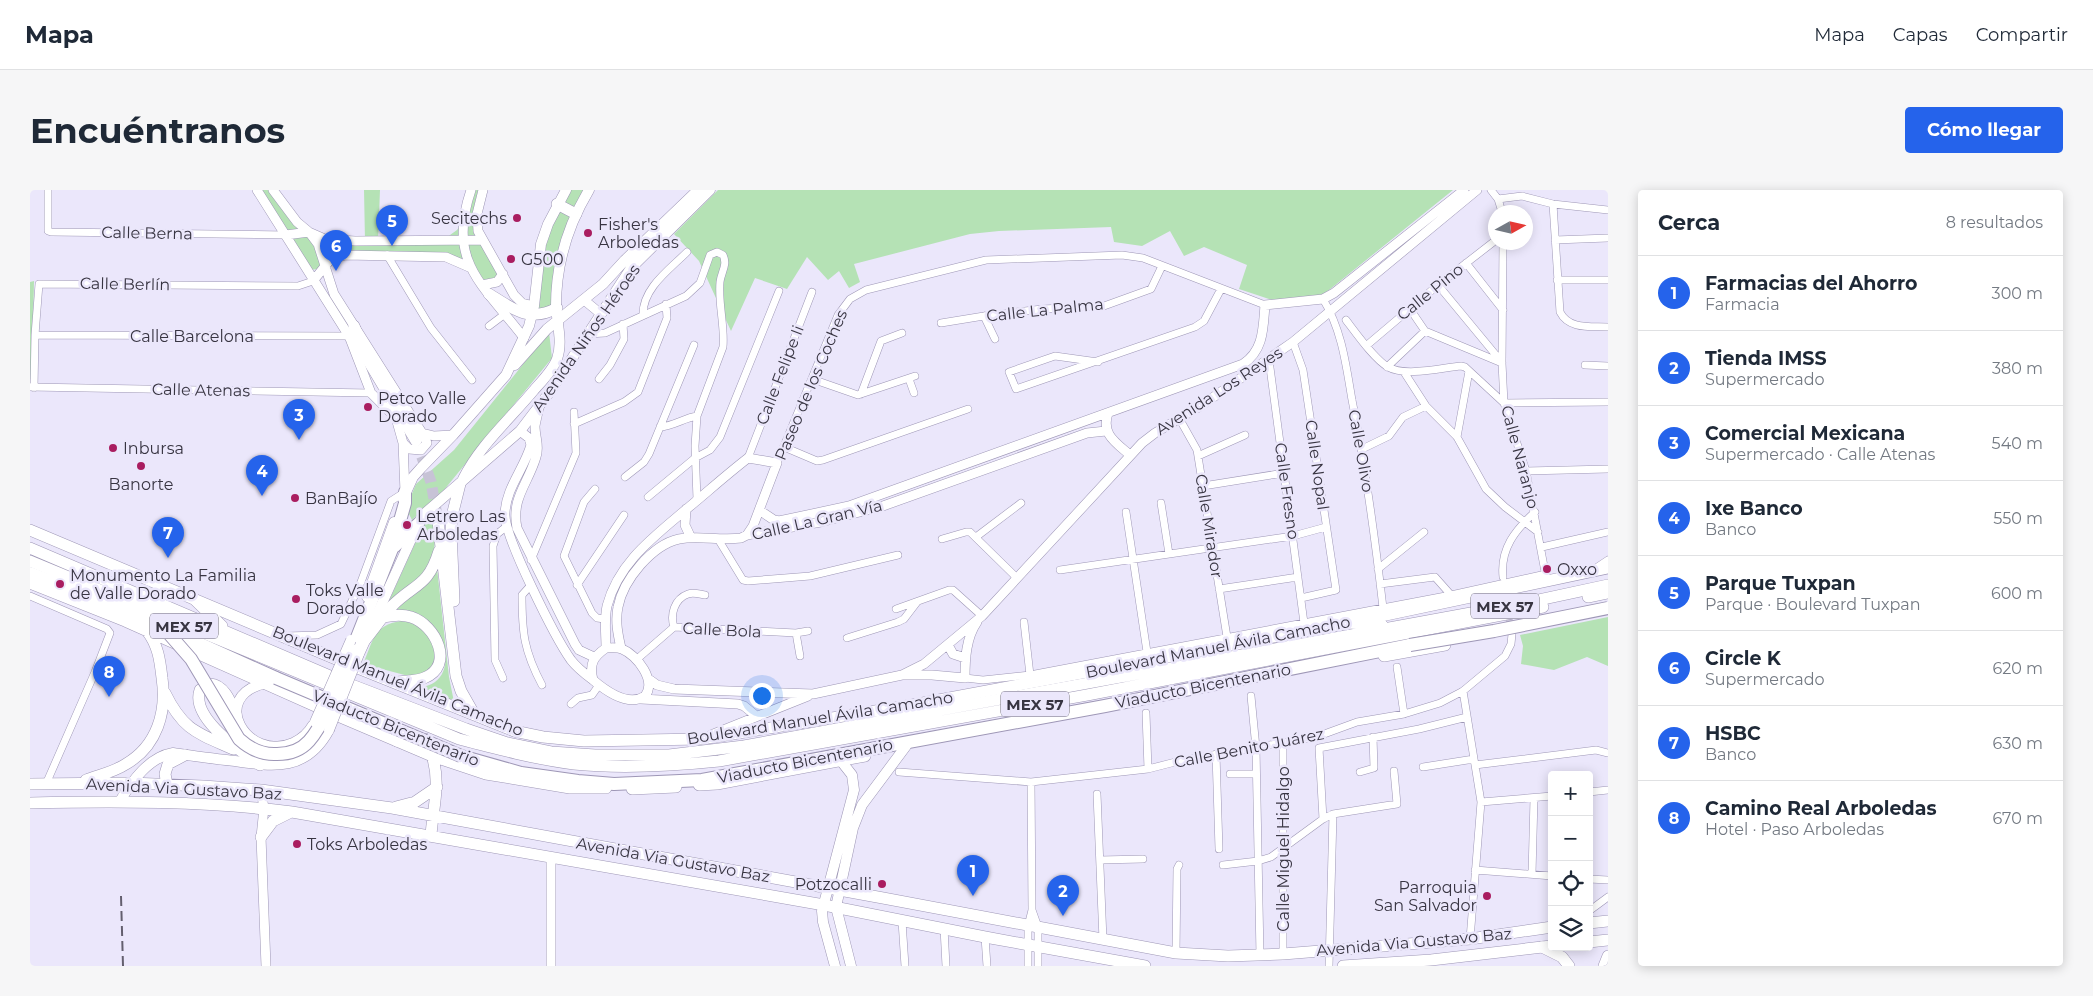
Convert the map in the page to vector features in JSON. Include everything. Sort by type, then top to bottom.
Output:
[{"type":"highway","points":[[163,627],[191,659],[239,739],[264,754],[284,754],[295,751],[308,742],[322,721],[354,648],[392,549],[405,503],[405,492]]},
{"type":"highway","points":[[392,549],[418,524]]},
{"type":"highway","name":"Viaducto Bicentenario","points":[[30,573],[163,627],[335,704],[461,756],[521,773],[614,784],[702,780],[1105,706],[1410,645],[1608,610]]},
{"type":"main road","points":[[120,801],[131,783],[151,763],[160,757],[173,753],[276,766],[298,760],[320,745],[329,730],[405,492],[413,477],[506,375],[524,338],[533,310],[541,244],[566,190]]},
{"type":"main road","points":[[450,623],[454,603],[452,516],[460,484],[476,456],[523,403],[556,361],[560,341],[556,308],[563,250],[576,214],[590,190]]},
{"type":"main road","name":"Avenida Niños Héroes","points":[[506,375],[538,338],[557,320],[584,300],[698,190]]},
{"type":"main road","name":"Avenida Niños Héroes","points":[[354,648],[365,640],[418,524],[430,509],[520,431],[539,407],[631,268],[710,190]]},
{"type":"main road","points":[[558,204],[576,214]]},
{"type":"main road","points":[[486,290],[513,308],[533,310],[543,315],[556,308]]},
{"type":"main road","points":[[352,331],[366,357],[419,437]]},
{"type":"main road","points":[[438,522],[459,685],[474,714]]},
{"type":"main road","name":"Boulevard Manuel Ávila Camacho","points":[[30,530],[194,600],[514,730],[543,737],[584,741],[702,739],[912,705],[1348,623],[1547,578],[1608,568]]},
{"type":"main road","points":[[365,640],[392,606],[419,586],[426,578],[436,561],[440,546]]},
{"type":"main road","name":"Boulevard Manuel Ávila Camacho","points":[[30,548],[384,698],[466,730],[507,743],[551,752],[595,755],[670,755],[744,746],[928,714],[1402,626],[1608,585]]},
{"type":"main road","name":"Boulevard Manuel Ávila Camacho","points":[[30,561],[458,739],[520,755],[574,764],[624,766],[674,766],[719,761],[1087,695],[1500,616],[1608,593]]},
{"type":"main road","points":[[30,583],[147,631],[432,756],[486,774],[570,788],[652,789],[717,784],[841,762],[906,746],[1475,640],[1608,610]]},
{"type":"main road","points":[[194,600],[227,631]]},
{"type":"main road","points":[[384,617],[402,615],[421,621],[430,627],[436,636],[439,647],[440,657],[438,666],[433,673],[426,678],[394,682]]},
{"type":"main road","points":[[1475,640],[1500,616]]},
{"type":"main road","points":[[1348,623],[1402,626]]},
{"type":"main road","points":[[78,783],[126,764],[149,743],[156,732],[164,709],[164,691],[157,648],[147,631]]},
{"type":"main road","points":[[260,765],[210,723],[203,714],[198,700],[200,690],[210,684],[220,688],[230,701],[244,732],[250,738],[269,747],[281,747],[300,739],[315,722],[354,648]]},
{"type":"main road","points":[[236,715],[237,706],[242,694],[248,689],[266,683]]},
{"type":"main road","points":[[164,691],[182,722],[199,734],[246,755]]},
{"type":"main road","points":[[397,741],[425,739],[443,733]]},
{"type":"main road","points":[[835,966],[822,922],[824,905],[834,889],[857,816],[871,792],[906,746]]},
{"type":"main road","points":[[167,784],[165,774],[168,764],[185,755]]},
{"type":"main road","points":[[431,835],[432,815],[437,788],[437,773],[432,756]]},
{"type":"main road","points":[[841,762],[852,775],[854,790],[834,889],[836,907],[851,966]]},
{"type":"main road","name":"Avenida Via Gustavo Baz","points":[[30,784],[131,783],[262,790],[392,808],[1176,953],[1228,956],[1283,954],[1470,939],[1548,928]]},
{"type":"main road","points":[[392,808],[414,802],[437,788]]},
{"type":"main road","name":"Avenida Via Gustavo Baz","points":[[30,803],[120,801],[264,808],[292,812],[836,907],[1033,945],[1105,962],[1145,966]]},
{"type":"main road","points":[[261,837],[273,821],[292,812]]},
{"type":"main road","points":[[1593,923],[1608,921]]},
{"type":"main road","points":[[1593,942],[1608,940]]},
{"type":"main road","points":[[1547,946],[1562,957],[1569,966]]},
{"type":"main road","name":"Avenida Via Gustavo Baz","points":[[1344,966],[1431,960],[1547,946]]},
{"type":"main road","points":[[1604,966],[1608,956]]},
{"type":"street","name":"Calle Berna","points":[[48,190],[48,231],[52,232],[286,236]]},
{"type":"street","points":[[257,190],[313,281],[352,331]]},
{"type":"street","points":[[273,190],[297,222],[308,232],[321,249],[324,266],[334,294],[352,331],[371,393],[393,414],[403,443],[405,492],[391,501],[361,582],[341,624],[317,634],[284,636]]},
{"type":"street","points":[[471,190],[462,222],[463,240],[469,266],[524,338]]},
{"type":"street","points":[[483,190],[478,204],[476,224],[482,240],[518,300],[533,310]]},
{"type":"street","points":[[1322,299],[1334,293],[1464,190]]},
{"type":"street","name":"Avenida Los Reyes","points":[[650,680],[657,685],[674,689],[813,694],[902,675],[928,661],[982,616],[1130,456],[1155,433],[1269,360],[1293,342],[1478,190]]},
{"type":"street","points":[[1491,190],[1500,205]]},
{"type":"street","points":[[1522,196],[1529,190]]},
{"type":"street","points":[[1498,199],[1522,196],[1553,204],[1608,210]]},
{"type":"street","points":[[1553,204],[1560,312],[1567,321],[1577,326],[1608,326]]},
{"type":"street","points":[[442,239],[454,232],[462,222]]},
{"type":"street","points":[[286,236],[308,232],[325,239],[355,241],[482,240]]},
{"type":"street","points":[[1556,240],[1608,238]]},
{"type":"street","name":"Calle Pino","points":[[1366,346],[1438,285],[1488,246]]},
{"type":"street","name":"Calle Naranjo","points":[[1503,250],[1502,362],[1504,403],[1526,471],[1547,578]]},
{"type":"street","points":[[643,314],[644,301],[649,291],[686,252]]},
{"type":"street","points":[[590,331],[604,333],[686,296],[696,288],[703,277],[710,256],[717,252],[723,255],[726,265],[720,284],[724,331],[723,347],[697,416],[695,458],[697,500]]},
{"type":"street","points":[[313,281],[330,260],[345,254],[448,258],[469,266]]},
{"type":"street","points":[[387,255],[431,328],[472,380]]},
{"type":"street","name":"Paseo de los Coches","points":[[747,535],[843,306],[866,290],[975,262],[996,259],[1122,255],[1143,258],[1265,305],[1322,299]]},
{"type":"street","points":[[1466,263],[1502,310]]},
{"type":"street","name":"Calle La Palma","points":[[941,323],[1042,309],[1104,306],[1151,290],[1162,266]]},
{"type":"street","points":[[486,290],[497,282],[503,274]]},
{"type":"street","points":[[1557,280],[1608,280]]},
{"type":"street","name":"Calle Berlín","points":[[32,387],[37,286],[41,284],[298,286],[313,281]]},
{"type":"street","points":[[1438,285],[1502,362]]},
{"type":"street","points":[[1098,362],[1055,356],[1009,372],[1016,390],[1098,362],[1200,324],[1211,310],[1221,289]]},
{"type":"street","points":[[648,496],[695,458],[710,450],[720,437],[779,291]]},
{"type":"street","name":"Calle Felipe Ii","points":[[748,458],[812,292]]},
{"type":"street","name":"Calle Olivo","points":[[1322,299],[1330,310],[1341,340],[1362,449],[1383,608]]},
{"type":"street","points":[[584,300],[601,314]]},
{"type":"street","points":[[574,424],[624,402],[638,392],[667,318],[666,304]]},
{"type":"street","name":"Calle La Gran Vía","points":[[759,510],[774,520],[779,521],[849,506],[1193,383],[1249,360],[1259,349],[1265,305]]},
{"type":"street","points":[[1410,309],[1425,331],[1502,362]]},
{"type":"street","points":[[489,326],[506,314]]},
{"type":"street","points":[[984,316],[995,339]]},
{"type":"street","points":[[1346,320],[1366,346],[1387,367],[1404,372],[1461,366],[1504,403],[1608,402]]},
{"type":"street","points":[[599,378],[610,365],[624,339],[623,324]]},
{"type":"street","name":"Calle Barcelona","points":[[35,335],[352,331]]},
{"type":"street","points":[[1387,367],[1425,331]]},
{"type":"street","points":[[861,394],[879,344],[884,339],[902,332]]},
{"type":"street","name":"Calle Nopal","points":[[1293,342],[1303,370],[1336,590],[1301,598]]},
{"type":"street","points":[[626,477],[647,458],[694,345]]},
{"type":"street","name":"Calle Fresno","points":[[1269,360],[1304,623]]},
{"type":"street","points":[[1584,365],[1608,366]]},
{"type":"street","points":[[1457,437],[1469,371]]},
{"type":"street","points":[[1404,372],[1426,406],[1457,437],[1486,489],[1504,508],[1513,512],[1539,533]]},
{"type":"street","points":[[812,379],[853,394],[861,394],[912,377],[914,393]]},
{"type":"street","name":"Calle Atenas","points":[[32,387],[371,393]]},
{"type":"street","points":[[1362,449],[1389,436],[1403,417],[1426,406]]},
{"type":"street","points":[[539,407],[530,449],[510,490],[505,513],[506,527],[531,584],[571,660],[596,683],[623,698],[733,703],[744,706],[755,716]]},
{"type":"street","points":[[784,447],[813,459],[822,460],[968,409]]},
{"type":"street","points":[[531,560],[573,462],[576,445],[574,412]]},
{"type":"street","points":[[1108,413],[1106,431],[1109,437],[1130,456]]},
{"type":"street","points":[[660,427],[671,425],[685,418],[697,416]]},
{"type":"street","name":"Calle Mirador","points":[[1179,418],[1194,443],[1198,456],[1228,637]]},
{"type":"street","points":[[520,431],[532,436],[539,445],[536,458],[520,490],[515,509],[517,528],[531,560],[575,644],[579,650],[594,657]]},
{"type":"street","name":"Calle La Gran Vía","points":[[621,648],[616,616],[620,597],[640,566],[652,552],[670,542],[692,538],[741,538],[747,535],[821,522],[883,506],[1087,434],[1106,431]]},
{"type":"street","points":[[419,437],[453,435]]},
{"type":"street","points":[[1198,456],[1244,435]]},
{"type":"street","points":[[403,443],[409,450],[421,450],[427,443],[419,437]]},
{"type":"street","points":[[606,648],[605,619],[612,592],[635,554],[748,458],[777,463]]},
{"type":"street","points":[[760,460],[773,475]]},
{"type":"street","points":[[1526,471],[1608,469]]},
{"type":"street","points":[[1203,486],[1284,473]]},
{"type":"street","points":[[595,488],[584,502],[564,553],[564,558],[592,613],[598,618],[605,619]]},
{"type":"street","points":[[976,537],[1021,503]]},
{"type":"street","points":[[1161,503],[1169,554]]},
{"type":"street","points":[[686,509],[685,524],[692,538]]},
{"type":"street","points":[[1126,512],[1147,652]]},
{"type":"street","points":[[1503,577],[1505,552],[1510,540],[1523,522],[1535,512]]},
{"type":"street","points":[[577,585],[624,515]]},
{"type":"street","points":[[502,678],[495,660],[493,546],[497,534],[506,527]]},
{"type":"street","points":[[1060,570],[1293,536],[1326,527]]},
{"type":"street","points":[[942,539],[970,532],[1017,578]]},
{"type":"street","points":[[1378,569],[1424,532]]},
{"type":"street","points":[[1542,547],[1608,532]]},
{"type":"street","points":[[718,539],[743,580],[748,581],[810,576],[898,555]]},
{"type":"street","points":[[1589,572],[1608,560]]},
{"type":"street","points":[[1219,590],[1298,577]]},
{"type":"street","points":[[1380,584],[1435,577],[1451,595]]},
{"type":"street","name":"Boulevard Manuel Ávila Camacho","points":[[902,675],[932,674],[983,680],[1030,675],[1547,578]]},
{"type":"street","points":[[531,584],[522,595],[523,636],[534,670],[542,685]]},
{"type":"street","points":[[896,609],[953,590],[982,616]]},
{"type":"street","points":[[674,627],[672,612],[681,599],[689,594],[704,595]]},
{"type":"street","points":[[30,596],[109,630],[110,635],[46,784]]},
{"type":"street","points":[[847,638],[904,619],[917,602]]},
{"type":"street","name":"Avenida Los Reyes","points":[[965,678],[965,658],[972,633],[982,616]]},
{"type":"street","points":[[1024,622],[1030,675]]},
{"type":"street","name":"Calle Bola","points":[[636,660],[674,627],[796,633],[808,631]]},
{"type":"street","points":[[796,633],[800,656]]},
{"type":"street","name":"Calle Benito Juárez","points":[[899,772],[1030,782],[1148,769],[1216,754],[1284,744],[1316,737],[1357,722],[1404,714],[1440,703],[1463,691],[1505,656],[1511,644],[1512,634]]},
{"type":"street","points":[[948,645],[953,654],[965,658]]},
{"type":"street","points":[[571,704],[579,697],[592,695],[596,683],[591,666],[594,657],[606,648],[621,648],[636,660],[650,680],[648,692],[641,699]]},
{"type":"street","points":[[1397,668],[1404,714]]},
{"type":"street","points":[[1463,691],[1481,802],[1470,939]]},
{"type":"street","points":[[702,739],[813,694]]},
{"type":"street","points":[[1251,696],[1256,748],[1260,955]]},
{"type":"street","points":[[1146,713],[1148,769]]},
{"type":"street","points":[[1323,819],[1318,748],[1467,717]]},
{"type":"street","points":[[1360,772],[1374,769],[1372,737]]},
{"type":"street","name":"Calle Miguel Hidalgo","points":[[1283,954],[1284,744]]},
{"type":"street","points":[[1423,767],[1596,750],[1608,753]]},
{"type":"street","points":[[1216,754],[1219,849]]},
{"type":"street","points":[[1223,865],[1258,861],[1271,857],[1323,819],[1333,814],[1397,804],[1394,772]]},
{"type":"street","points":[[1230,774],[1256,774]]},
{"type":"street","points":[[1030,782],[1033,945],[1038,966]]},
{"type":"street","points":[[262,790],[264,808],[261,837],[266,966]]},
{"type":"street","points":[[1593,792],[1608,790]]},
{"type":"street","points":[[1097,794],[1103,940]]},
{"type":"street","points":[[1481,802],[1548,796]]},
{"type":"street","points":[[1532,874],[1534,798]]},
{"type":"street","points":[[1329,966],[1333,814]]},
{"type":"street","points":[[551,857],[551,966]]},
{"type":"street","points":[[1100,860],[1143,859]]},
{"type":"street","points":[[1176,953],[1177,869],[1179,865]]},
{"type":"street","points":[[1475,870],[1548,876]]},
{"type":"street","points":[[1593,879],[1608,880]]},
{"type":"street","points":[[1593,907],[1608,897]]},
{"type":"street","points":[[902,921],[905,966]]},
{"type":"street","points":[[944,928],[946,966]]},
{"type":"street","points":[[985,937],[987,966]]},
{"type":"street","points":[[1028,966],[1033,945]]},
{"type":"green space","points":[[258,190],[272,190],[308,232],[323,263],[317,269],[311,270]]},
{"type":"green space","points":[[364,190],[380,190],[378,241],[443,240],[457,230],[462,223],[468,266],[448,257],[345,254],[324,265],[320,238],[365,241]]},
{"type":"green space","points":[[472,190],[483,190],[476,224],[502,274],[487,285],[470,267],[463,222]]},
{"type":"green space","points":[[567,190],[589,190],[575,213],[556,302],[538,314],[541,246]]},
{"type":"green space","points":[[718,190],[1453,190],[1321,295],[1272,300],[1239,289],[1247,265],[1204,247],[1184,256],[1170,231],[1142,246],[1114,242],[1111,227],[999,231],[970,234],[854,264],[860,282],[849,288],[839,271],[828,280],[807,257],[787,289],[755,278],[731,331],[699,261],[674,234]]},
{"type":"green space","points":[[34,281],[32,379],[30,379],[30,282]]},
{"type":"green space","points":[[549,332],[552,358],[444,490],[412,520],[406,508],[416,484],[454,450]]},
{"type":"green space","points":[[433,523],[435,540],[430,565],[421,579],[412,588],[388,603],[424,524]]},
{"type":"green space","points":[[437,568],[449,677],[454,702],[420,688],[435,682],[445,667],[444,648],[436,630],[420,616],[392,612]]},
{"type":"green space","points":[[1608,617],[1608,666],[1587,657],[1554,670],[1521,664],[1523,646],[1520,635]]},
{"type":"green space","points":[[401,621],[419,626],[430,638],[434,654],[431,672],[416,678],[363,664],[379,631],[385,626]]},
{"type":"tunnel","points":[[416,441],[431,482],[438,521]]},
{"type":"tunnel","points":[[1504,587],[1511,631]]},
{"type":"railway","points":[[121,896],[123,966]]},
{"type":"place","name":"Secitechs","points":[[517,218]]},
{"type":"place","name":"Fisher's Arboledas","points":[[588,233]]},
{"type":"place","name":"Parque Tuxpan","points":[[392,246]]},
{"type":"place","name":"G500","points":[[511,259]]},
{"type":"place","name":"Circle K","points":[[336,271]]},
{"type":"place","name":"Petco Valle Dorado","points":[[368,407]]},
{"type":"place","name":"Comercial Mexicana","points":[[299,440]]},
{"type":"place","name":"Inbursa","points":[[113,448]]},
{"type":"place","name":"Banorte","points":[[141,466]]},
{"type":"place","name":"Ixe Banco","points":[[262,496]]},
{"type":"place","name":"BanBajío","points":[[295,498]]},
{"type":"place","name":"Letrero Las Arboledas","points":[[407,525]]},
{"type":"place","name":"HSBC","points":[[168,558]]},
{"type":"place","name":"Oxxo","points":[[1547,569]]},
{"type":"place","name":"Monumento La Familia de Valle Dorado","points":[[60,584]]},
{"type":"place","name":"Toks Valle Dorado","points":[[296,599]]},
{"type":"place","name":"Camino Real Arboledas","points":[[109,697]]},
{"type":"place","name":"Toks Arboledas","points":[[297,844]]},
{"type":"place","name":"Potzocalli","points":[[882,884]]},
{"type":"place","name":"Farmacias del Ahorro","points":[[973,896]]},
{"type":"place","name":"Parroquia San Salvador","points":[[1487,896]]},
{"type":"place","name":"Tienda IMSS","points":[[1063,916]]}]
